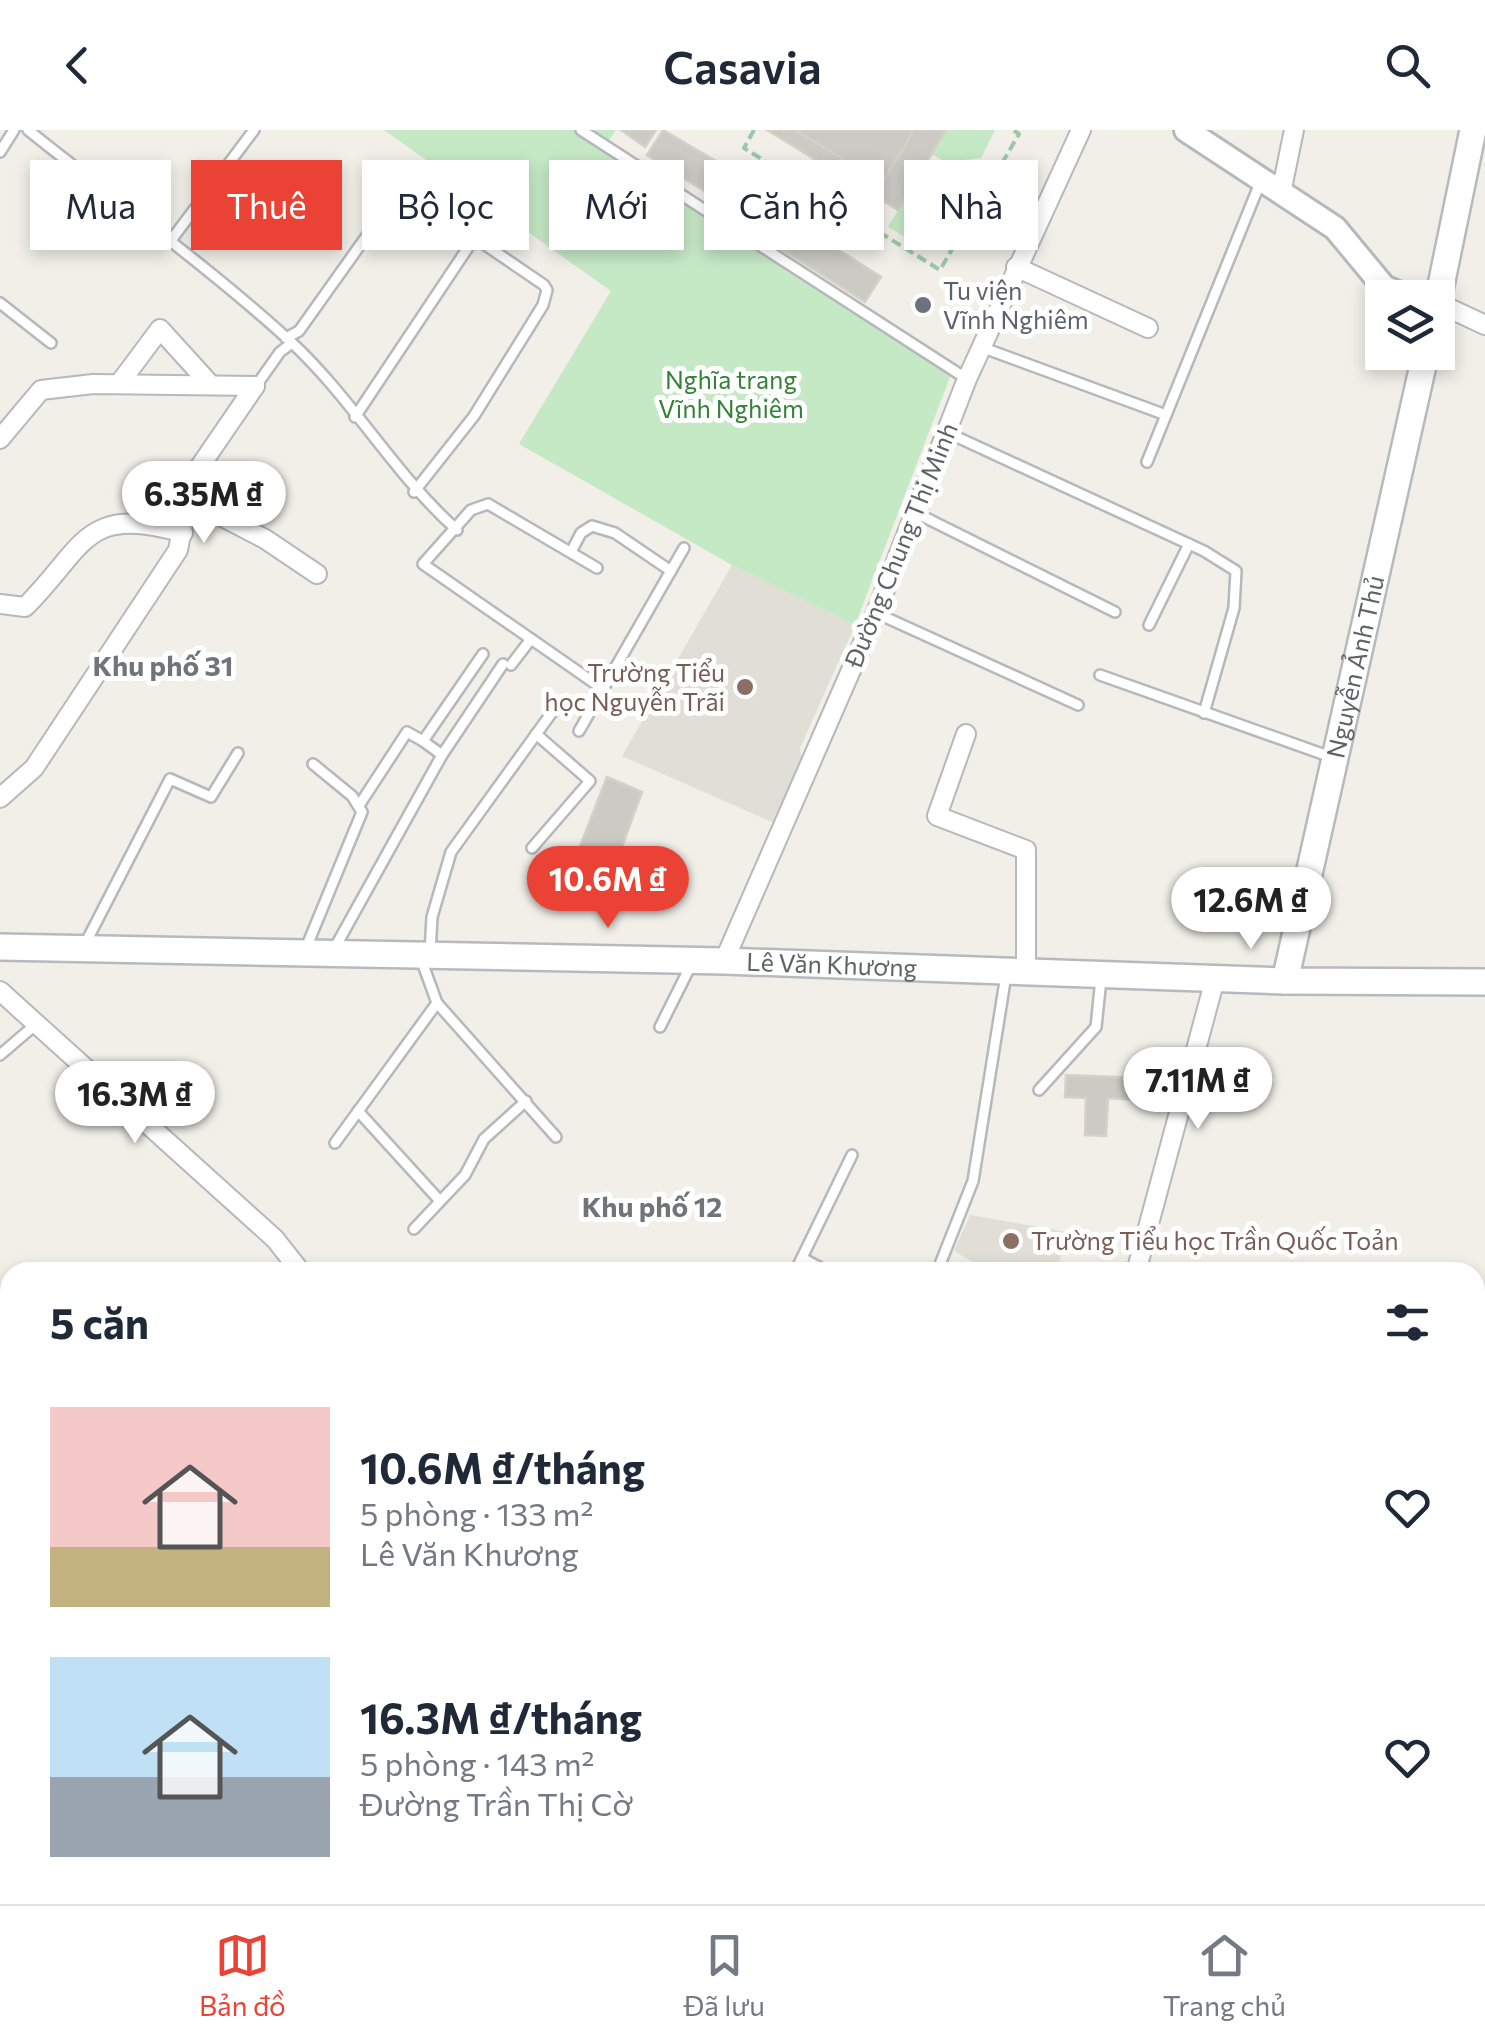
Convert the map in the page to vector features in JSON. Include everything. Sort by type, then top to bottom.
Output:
[{"type":"main road","points":[[1442,280],[1473,130]]},
{"type":"main road","name":"Nguyễn Ảnh Thủ","points":[[1286,981],[1422,370]]},
{"type":"main road","name":"Lê Văn Khương","points":[[0,947],[693,960],[1286,981],[1485,982]]},
{"type":"street","name":"Đường Chung Thị Minh","points":[[724,961],[876,613],[967,379],[1081,130]]},
{"type":"street","points":[[1186,130],[1335,228],[1378,280]]},
{"type":"street","points":[[1281,194],[1294,130]]},
{"type":"street","points":[[1016,267],[1148,328]]},
{"type":"street","points":[[1455,310],[1485,325]]},
{"type":"street","points":[[119,384],[160,329],[209,383]]},
{"type":"street","points":[[0,439],[41,390],[119,384],[256,386]]},
{"type":"street","points":[[0,798],[34,768],[178,550],[192,478],[256,386]]},
{"type":"street","points":[[188,499],[275,545],[317,574]]},
{"type":"street","points":[[0,604],[25,608],[95,528],[128,522],[183,532]]},
{"type":"street","points":[[966,734],[937,816],[1026,850],[1016,973]]},
{"type":"street","points":[[1139,1262],[1214,978]]},
{"type":"street","points":[[0,991],[275,1238],[293,1262]]},
{"type":"lane","points":[[0,152],[14,130]]},
{"type":"lane","points":[[28,130],[65,160]]},
{"type":"lane","points":[[171,240],[254,130]]},
{"type":"lane","points":[[581,130],[967,379]]},
{"type":"lane","points":[[1147,462],[1261,180]]},
{"type":"lane","points":[[354,417],[471,242],[481,242],[544,285],[548,290],[543,305],[484,401],[414,492]]},
{"type":"lane","points":[[256,386],[362,243]]},
{"type":"lane","points":[[171,245],[289,341],[414,492],[457,530]]},
{"type":"lane","points":[[0,303],[52,344]]},
{"type":"lane","points":[[981,347],[1166,415]]},
{"type":"lane","points":[[946,432],[1188,544],[1236,572],[1234,608],[1204,713]]},
{"type":"lane","points":[[598,568],[488,504],[471,510],[423,564],[603,689]]},
{"type":"lane","points":[[916,513],[1115,612]]},
{"type":"lane","points":[[572,550],[581,533],[592,526],[614,533],[671,571]]},
{"type":"lane","points":[[1149,625],[1188,544]]},
{"type":"lane","points":[[580,731],[684,548]]},
{"type":"lane","points":[[876,613],[1078,705]]},
{"type":"lane","points":[[331,954],[442,755],[530,639]]},
{"type":"lane","points":[[424,741],[483,654]]},
{"type":"lane","points":[[1100,674],[1333,758]]},
{"type":"lane","points":[[556,1138],[437,1003],[421,969],[451,852],[558,704]]},
{"type":"lane","points":[[302,955],[361,819],[360,804],[407,732],[442,755]]},
{"type":"lane","points":[[532,848],[590,781],[536,734]]},
{"type":"lane","points":[[83,948],[170,779],[211,797],[238,752]]},
{"type":"lane","points":[[313,764],[360,804]]},
{"type":"lane","points":[[660,1027],[693,960]]},
{"type":"lane","points":[[941,1262],[973,1181],[1016,973]]},
{"type":"lane","points":[[1039,1090],[1096,1027],[1101,976]]},
{"type":"lane","points":[[335,1143],[437,1003]]},
{"type":"lane","points":[[0,1055],[36,1025]]},
{"type":"lane","points":[[414,1229],[465,1174],[484,1139],[526,1101]]},
{"type":"lane","points":[[358,1111],[440,1201]]},
{"type":"lane","points":[[800,1262],[852,1155]]},
{"type":"lane","points":[[802,1258],[809,1262]]},
{"type":"path","points":[[754,130],[744,148],[904,248]]},
{"type":"path","points":[[1004,160],[1019,134],[1013,130]]},
{"type":"path","points":[[908,250],[940,270],[951,250]]},
{"type":"shaded area","name":"Trường Tiểu học Nguyễn Trãi","points":[[732,565],[855,625],[800,748],[802,762],[774,823],[622,756]]},
{"type":"shaded area","name":"Trường Tiểu học Trần Quốc Toản","points":[[970,1215],[1067,1232],[1059,1262],[973,1262],[954,1251]]},
{"type":"green space","name":"Nghĩa trang Vĩnh Nghiêm","points":[[384,130],[616,130],[609,141],[638,160],[549,160],[549,247],[529,233],[529,160],[426,160]]},
{"type":"green space","points":[[946,130],[995,130],[981,158],[942,160],[932,154]]},
{"type":"green space","name":"Nghĩa trang Vĩnh Nghiêm","points":[[684,189],[704,202],[704,250],[778,250],[955,364],[855,625],[732,565],[519,444],[611,291],[553,250],[684,250]]},
{"type":"green space","points":[[904,200],[904,236],[888,227]]},
{"type":"building","points":[[621,130],[656,130],[645,147]]},
{"type":"building","points":[[663,130],[714,160],[704,160],[704,191],[684,178],[684,160],[655,160],[647,155]]},
{"type":"building","points":[[767,130],[946,130],[928,160],[904,160],[904,200],[898,210],[884,201],[884,160],[816,160]]},
{"type":"building","points":[[795,130],[914,130],[884,180],[884,160],[844,160]]},
{"type":"building","points":[[783,250],[839,250],[881,277],[865,302]]},
{"type":"building","points":[[607,777],[642,792],[609,882],[572,867]]},
{"type":"building","points":[[1066,1075],[1140,1078],[1139,1100],[1108,1098],[1106,1136],[1085,1135],[1086,1098],[1065,1097]]},
{"type":"place","name":"Tu viện Vĩnh Nghiêm","points":[[923,305]]},
{"type":"place","name":"Trường Tiểu học Nguyễn Trãi","points":[[745,687]]},
{"type":"place","name":"Trường Tiểu học Trần Quốc Toản","points":[[1011,1241]]},
{"type":"district","name":"Khu phố 31","points":[[163,666]]},
{"type":"district","name":"Khu phố 12","points":[[652,1207]]}]
